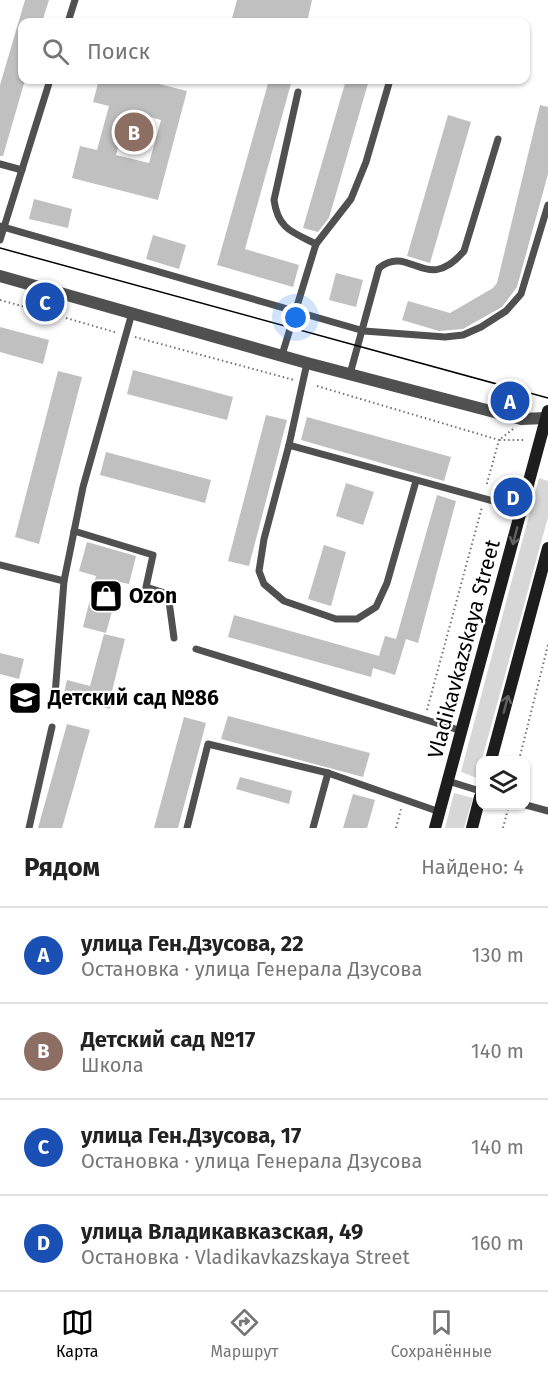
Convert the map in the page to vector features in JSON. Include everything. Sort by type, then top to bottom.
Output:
[{"type":"main road","name":"Vladikavkazskaya Street","points":[[435,828],[547,416]]},
{"type":"main road","points":[[492,756],[548,548]]},
{"type":"main road","points":[[472,828],[477,810]]},
{"type":"street","points":[[0,276],[307,363],[521,419],[547,416]]},
{"type":"lane","points":[[69,18],[75,0]]},
{"type":"lane","points":[[0,240],[49,84]]},
{"type":"lane","points":[[282,356],[316,244],[351,199],[366,162],[389,84]]},
{"type":"lane","points":[[298,92],[274,200],[276,216],[284,227],[316,244]]},
{"type":"lane","points":[[350,374],[379,268],[387,262],[401,259],[422,270],[441,269],[455,261],[464,251],[498,139]]},
{"type":"lane","points":[[0,164],[22,170]]},
{"type":"lane","points":[[3,227],[363,331],[445,337],[463,335],[506,311],[521,294],[548,205]]},
{"type":"lane","points":[[55,695],[64,581],[74,531],[83,487],[132,313]]},
{"type":"lane","points":[[307,363],[289,445],[264,539],[259,571],[264,584],[284,602],[336,620],[357,619],[376,608],[387,583],[416,481]]},
{"type":"lane","points":[[289,445],[522,509]]},
{"type":"lane","points":[[74,531],[153,555],[146,587],[168,594],[174,638]]},
{"type":"lane","points":[[0,565],[64,581]]},
{"type":"lane","points":[[196,649],[462,731]]},
{"type":"lane","points":[[29,828],[52,726]]},
{"type":"lane","points":[[187,828],[208,744],[328,773],[403,802],[440,812]]},
{"type":"lane","points":[[313,828],[328,773]]},
{"type":"lane","points":[[448,781],[476,790]]},
{"type":"lane","points":[[530,806],[548,811]]},
{"type":"path","points":[[0,300],[47,313]]},
{"type":"path","points":[[66,318],[294,380]]},
{"type":"path","points":[[316,386],[499,440],[525,440]]},
{"type":"path","points":[[486,487],[499,440],[513,428]]},
{"type":"path","points":[[425,720],[482,507]]},
{"type":"path","points":[[520,756],[548,645]]},
{"type":"path","points":[[396,828],[403,802]]},
{"type":"path","points":[[503,828],[508,810]]},
{"type":"shaded area","points":[[539,478],[548,481],[548,517],[483,756],[476,756],[476,778],[461,772]]},
{"type":"shaded area","points":[[454,793],[473,798],[464,828],[445,828]]},
{"type":"building","points":[[25,0],[49,0],[43,18],[20,18]]},
{"type":"building","points":[[237,0],[312,0],[308,18],[232,18]]},
{"type":"building","points":[[18,24],[18,84],[24,84],[3,156],[0,156],[0,85]]},
{"type":"building","points":[[98,84],[159,84],[187,91],[158,200],[72,178],[80,146],[97,150],[109,106],[93,102]],"holes":[[[128,111],[161,120],[149,163],[116,155]]]},
{"type":"building","points":[[268,84],[291,84],[245,249],[299,265],[293,287],[217,265]]},
{"type":"building","points":[[345,84],[368,84],[329,218],[318,232],[303,228]]},
{"type":"building","points":[[540,105],[548,107],[548,174],[517,287],[502,307],[463,329],[439,331],[402,320],[408,301],[450,313],[493,288],[497,283]]},
{"type":"building","points":[[448,115],[471,122],[430,263],[407,256]]},
{"type":"building","points":[[34,199],[72,209],[68,228],[29,219]]},
{"type":"building","points":[[153,235],[186,245],[179,269],[146,259]]},
{"type":"building","points":[[336,273],[363,280],[356,307],[329,300]]},
{"type":"building","points":[[0,327],[49,340],[43,364],[0,352]]},
{"type":"building","points":[[133,370],[233,397],[227,420],[127,394]]},
{"type":"building","points":[[58,371],[82,377],[39,544],[15,537]]},
{"type":"building","points":[[266,415],[287,420],[249,566],[228,561]]},
{"type":"building","points":[[307,417],[451,457],[444,481],[301,440]]},
{"type":"building","points":[[106,452],[211,480],[205,503],[100,475]]},
{"type":"building","points":[[346,483],[374,492],[363,525],[336,516]]},
{"type":"building","points":[[437,495],[456,501],[418,643],[406,639],[395,675],[373,668],[371,677],[228,637],[234,615],[379,656],[385,636],[396,639]]},
{"type":"building","points":[[87,542],[136,556],[129,584],[120,582],[106,633],[83,627],[96,576],[79,571]]},
{"type":"building","points":[[324,545],[346,552],[331,606],[308,599]]},
{"type":"building","points":[[104,634],[125,639],[112,691],[114,692],[110,709],[63,697],[67,680],[90,686]]},
{"type":"building","points":[[0,653],[24,659],[19,679],[0,674]]},
{"type":"building","points":[[228,716],[370,753],[363,777],[221,739]]},
{"type":"building","points":[[184,717],[206,723],[178,828],[154,828]]},
{"type":"building","points":[[67,724],[90,730],[62,828],[38,828]]},
{"type":"building","points":[[240,777],[292,791],[289,804],[236,789]]},
{"type":"building","points":[[353,794],[375,800],[367,828],[343,828]]},
{"type":"tram line","points":[[0,248],[548,398]]},
{"type":"place","name":"Детский сад №17","points":[[134,132]]},
{"type":"place","name":"улица Ген.Дзусова, 17","points":[[45,302]]},
{"type":"place","name":"улица Ген.Дзусова, 22","points":[[510,401]]},
{"type":"place","name":"улица Владикавказская, 49","points":[[513,497]]},
{"type":"place","name":"Ozon","points":[[106,596]]},
{"type":"place","name":"Детский сад №86","points":[[25,698]]}]
